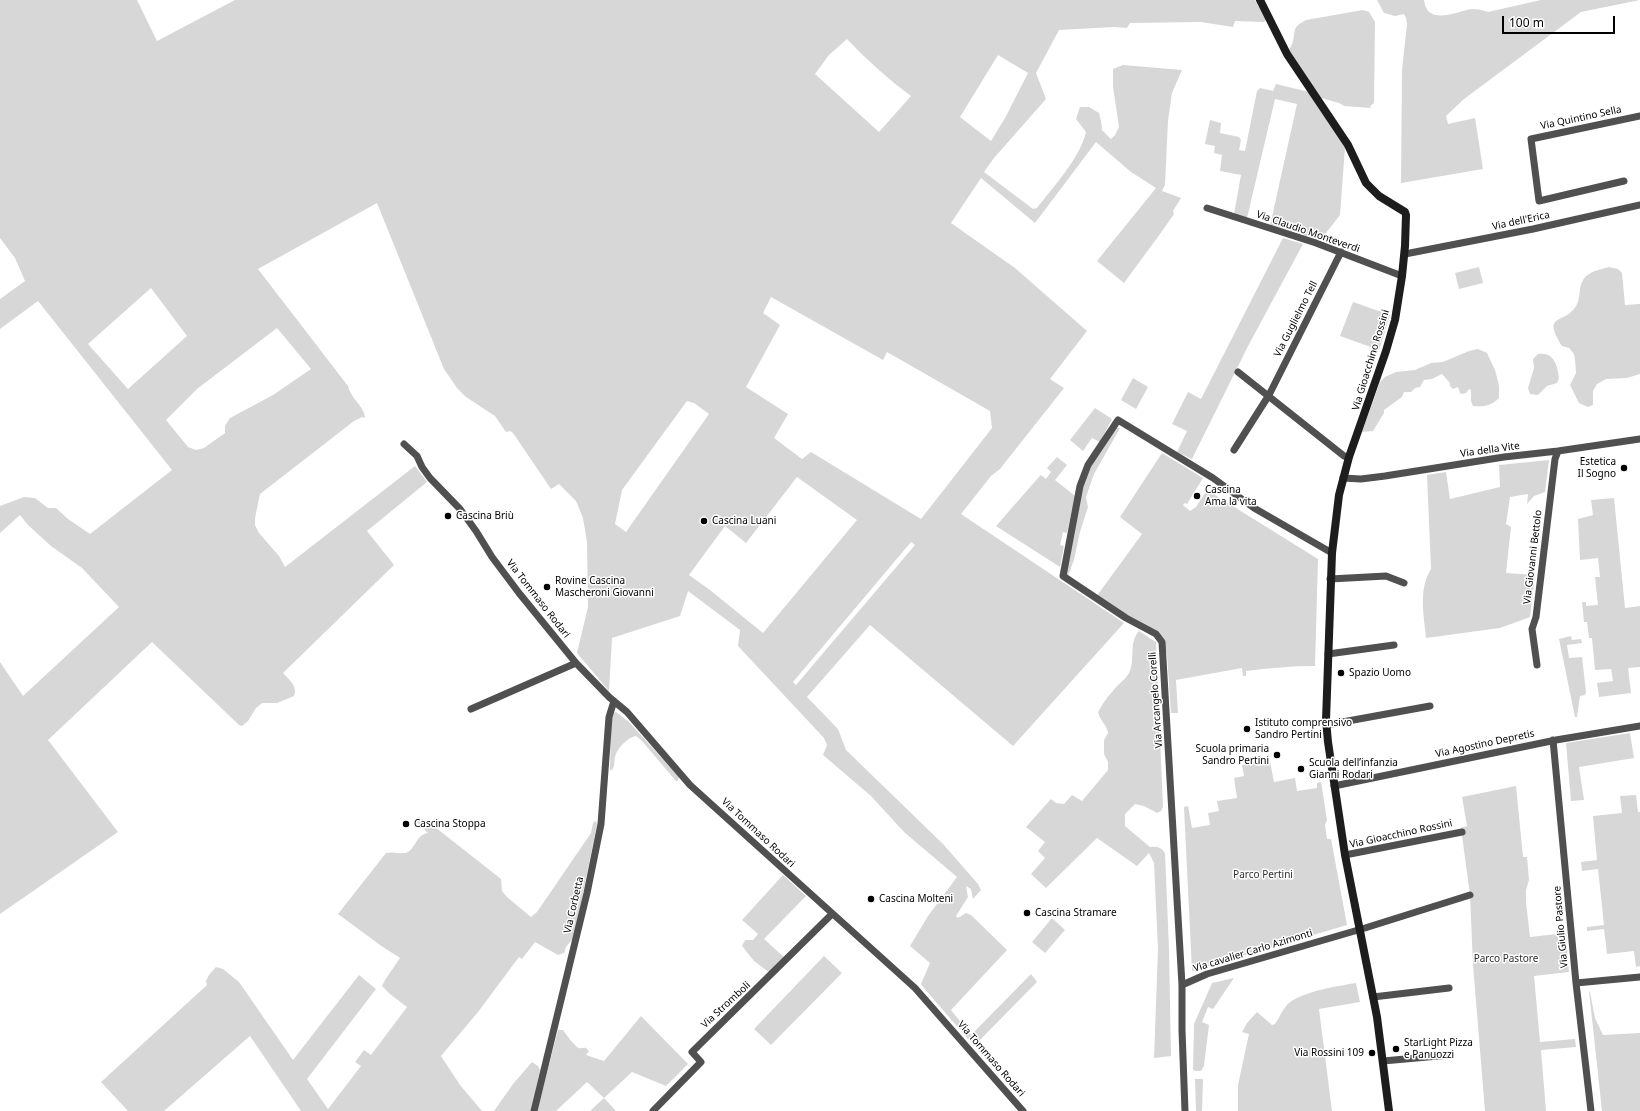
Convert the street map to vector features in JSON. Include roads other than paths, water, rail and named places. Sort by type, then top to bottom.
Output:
[{"type":"street","name":"Via Gioacchino Rossini","points":[[1260,0],[1287,54],[1348,145],[1366,183],[1379,196],[1405,212],[1406,218],[1402,276],[1392,331],[1349,457],[1337,507],[1330,578],[1326,725],[1345,855],[1374,997],[1389,1111]]},
{"type":"street","name":"Via Quintino Sella","points":[[1624,182],[1538,200],[1531,139],[1640,116]]},
{"type":"street","name":"Via dell'Erica","points":[[1404,254],[1533,229],[1640,205]]},
{"type":"street","name":"Via Claudio Monteverdi","points":[[1207,208],[1341,252],[1402,276]]},
{"type":"street","name":"Via Guglielmo Tell","points":[[1234,450],[1268,395],[1341,252]]},
{"type":"street","points":[[1238,372],[1344,456],[1349,457]]},
{"type":"street","name":"Via Arcangelo Corelli","points":[[1182,985],[1162,642],[1156,634],[1126,618],[1063,576],[1080,486],[1088,465],[1118,420],[1214,478],[1254,508],[1332,553]]},
{"type":"street","name":"Via della Vite","points":[[1343,478],[1361,479],[1504,457],[1558,452],[1640,439]]},
{"type":"street","name":"Via Tommaso Rodari","points":[[404,444],[417,456],[422,467],[430,478],[468,520],[492,557],[519,593],[576,663],[614,702],[627,712],[690,784],[832,914],[863,939],[915,988],[1023,1111]]},
{"type":"street","name":"Via Giovanni Bettolo","points":[[1537,665],[1532,629],[1536,617],[1555,459],[1558,452]]},
{"type":"street","points":[[1330,578],[1386,576],[1404,583]]},
{"type":"street","points":[[1328,654],[1394,645]]},
{"type":"street","points":[[471,709],[576,663]]},
{"type":"street","name":"Via Corbetta","points":[[534,1111],[586,900],[601,824],[609,717],[614,702]]},
{"type":"street","points":[[1326,725],[1430,706]]},
{"type":"street","name":"Via Agostino Depretis","points":[[1334,786],[1553,740],[1640,726]]},
{"type":"street","name":"Via Giulio Pastore","points":[[1553,740],[1576,983],[1591,1111]]},
{"type":"street","name":"Via Gioacchino Rossini","points":[[1345,855],[1462,832]]},
{"type":"street","points":[[1360,929],[1470,895]]},
{"type":"street","name":"Via Stromboli","points":[[653,1111],[701,1062],[692,1052],[832,914]]},
{"type":"street","name":"Via cavalier Carlo Azimonti","points":[[1182,985],[1207,974],[1360,929]]},
{"type":"street","points":[[1576,983],[1640,977]]},
{"type":"street","points":[[1182,985],[1182,1036],[1186,1111]]},
{"type":"street","points":[[1374,997],[1449,988]]},
{"type":"street","points":[[1383,1061],[1450,1055]]},
{"type":"place","name":"Estetica Il Sogno","points":[[1624,468]]},
{"type":"place","name":"Cascina Ama la vita","points":[[1197,496]]},
{"type":"place","name":"Cascina Briù","points":[[448,516]]},
{"type":"place","name":"Cascina Luani","points":[[704,521]]},
{"type":"place","name":"Rovine Cascina Mascheroni Giovanni","points":[[547,587]]},
{"type":"place","name":"Spazio Uomo","points":[[1341,673]]},
{"type":"place","name":"Istituto comprensivo Sandro Pertini","points":[[1247,729]]},
{"type":"place","name":"Scuola primaria Sandro Pertini","points":[[1277,755]]},
{"type":"place","name":"Scuola dell’infanzia Gianni Rodari","points":[[1301,769]]},
{"type":"place","name":"Cascina Stoppa","points":[[406,824]]},
{"type":"place","name":"Cascina Molteni","points":[[871,899]]},
{"type":"place","name":"Cascina Stramare","points":[[1027,913]]},
{"type":"place","name":"StarLight Pizza e Panuozzi","points":[[1396,1049]]},
{"type":"place","name":"Via Rossini 109","points":[[1372,1053]]},
{"type":"park label","name":"Parco Pertini","points":[[1263,875]]},
{"type":"park label","name":"Parco Pastore","points":[[1506,959]]}]
